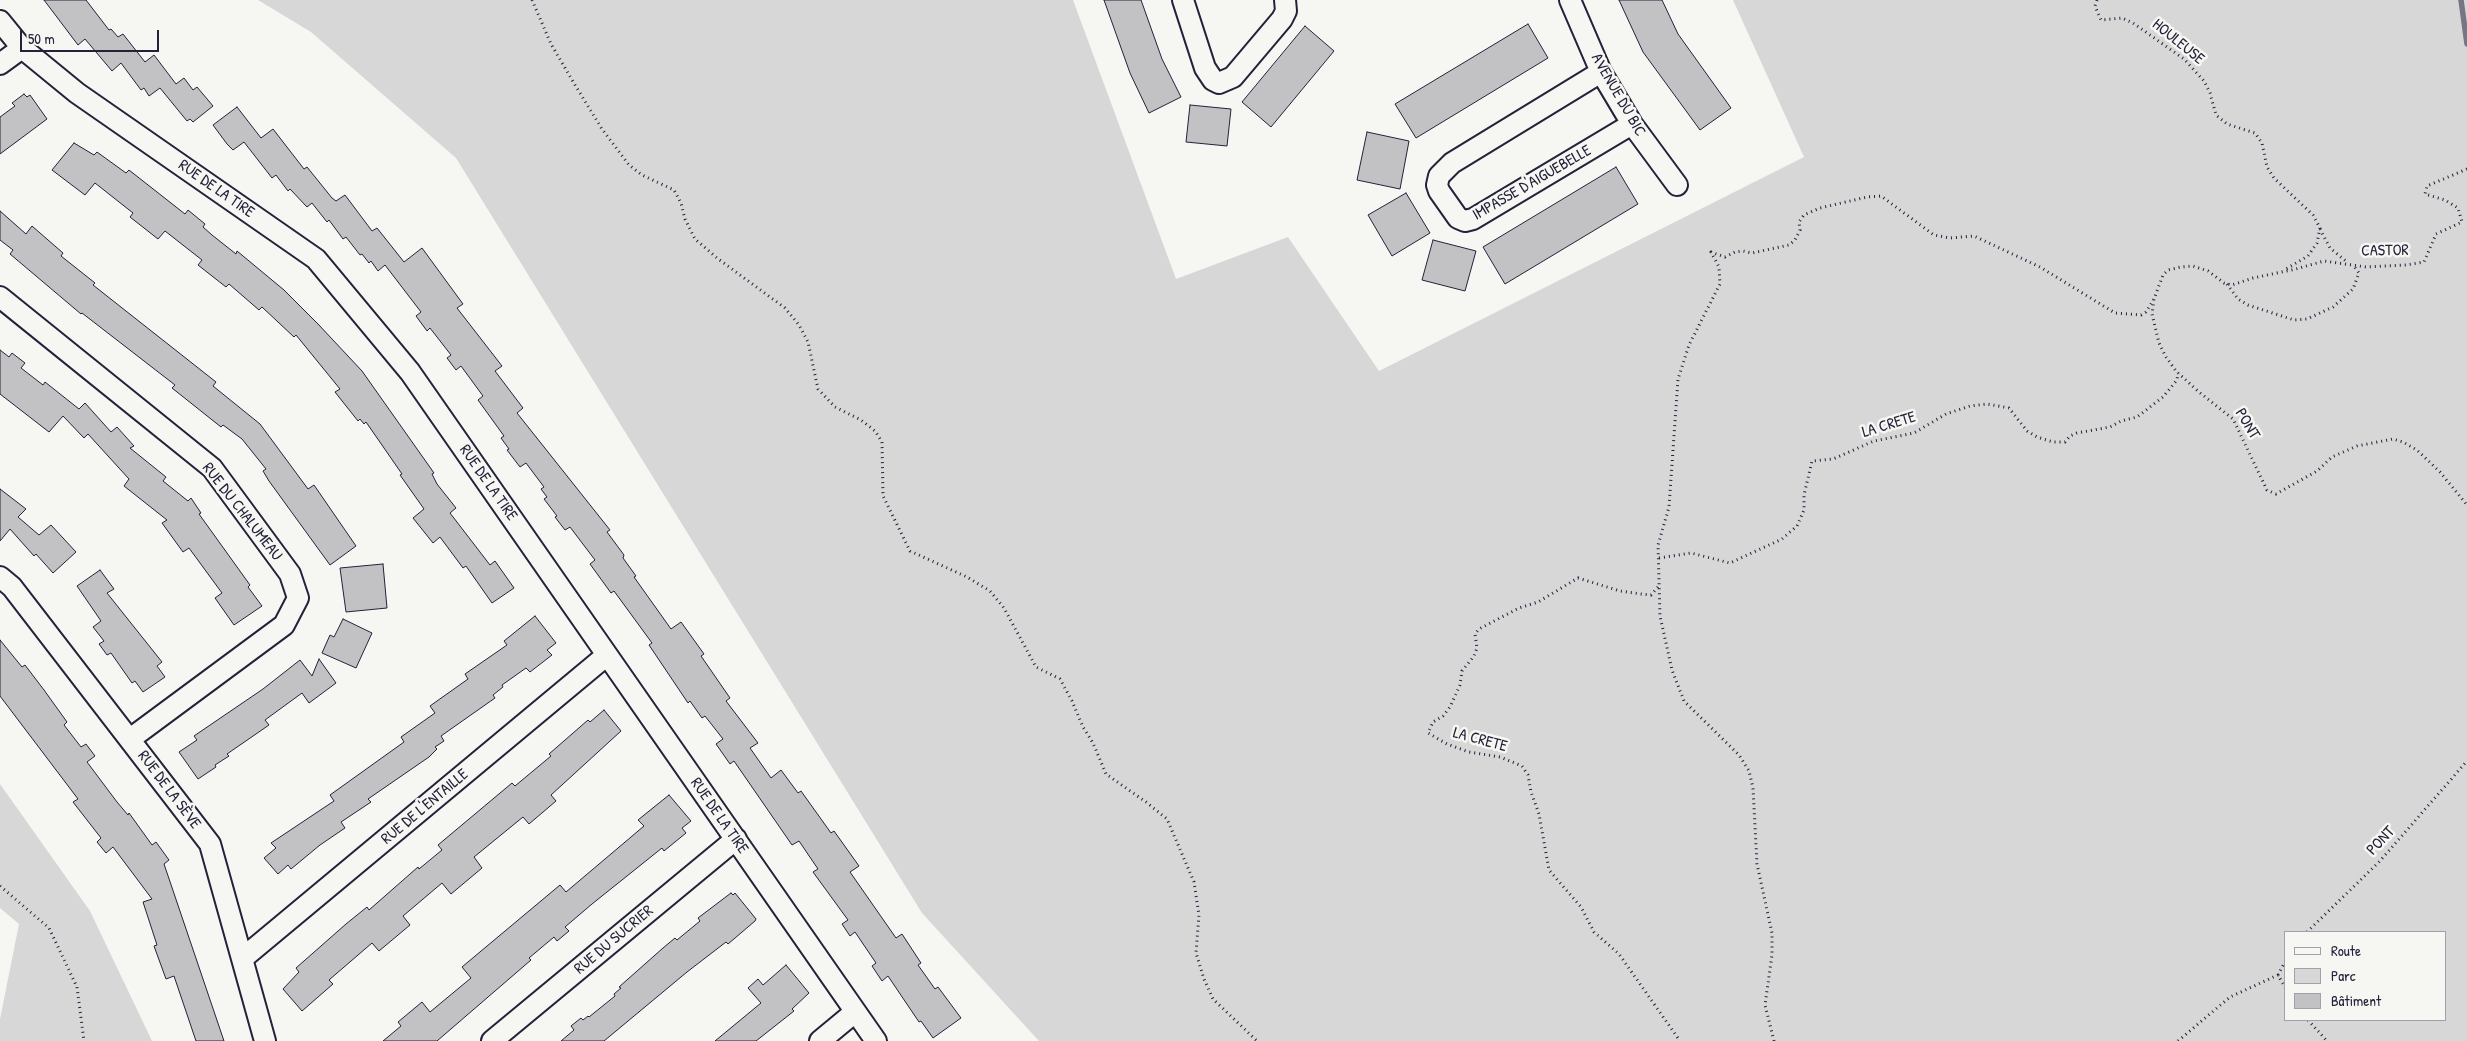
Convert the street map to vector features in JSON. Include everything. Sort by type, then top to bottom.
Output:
[{"type":"street","points":[[1182,0],[1205,68],[1213,80],[1218,83],[1233,77],[1282,19],[1286,11],[1285,0]]},
{"type":"street","name":"AVENUE DU BIC","points":[[1570,0],[1601,72],[1632,124],[1677,185]]},
{"type":"street","name":"RUE DE LA TIRE","points":[[0,21],[22,48],[77,93],[316,259],[410,372],[876,1041]]},
{"type":"street","points":[[0,64],[22,48]]},
{"type":"street","name":"IMPASSE D'AIGUEBELLE","points":[[1601,72],[1452,163],[1439,176],[1437,185],[1444,199],[1458,218],[1465,221],[1473,219],[1632,124]]},
{"type":"street","name":"RUE DU CHALUMEAU","points":[[0,297],[212,468],[290,574],[298,598],[284,625],[130,739]]},
{"type":"street","name":"RUE DE LA SÈVE","points":[[0,577],[12,587],[210,844],[265,1041]]},
{"type":"street","name":"RUE DE L'ENTAILLE","points":[[243,958],[606,655]]},
{"type":"street","name":"RUE DU SUCRIER","points":[[492,1041],[736,839]]},
{"type":"street","points":[[820,1041],[855,1012]]},
{"type":"path","points":[[532,0],[551,44],[575,85],[602,129],[629,165],[642,175],[674,190],[682,203],[684,219],[696,239],[717,258],[784,308],[799,325],[808,342],[818,389],[835,407],[861,420],[876,431],[882,442],[883,496],[910,551],[967,577],[990,591],[1004,608],[1036,667],[1060,679],[1072,700],[1082,727],[1093,743],[1106,774],[1146,802],[1166,819],[1194,882],[1199,915],[1196,953],[1204,979],[1213,999],[1257,1041]]},
{"type":"path","name":"HOULEUSE","points":[[2097,0],[2095,6],[2101,20],[2122,18],[2133,23],[2184,59],[2204,81],[2210,93],[2216,115],[2227,124],[2256,133],[2262,143],[2267,167],[2274,178],[2313,215],[2320,228]]},
{"type":"path","name":"CASTOR","points":[[2275,273],[2324,261],[2366,267],[2406,266],[2424,262],[2436,234],[2462,222],[2458,208],[2444,200],[2425,194],[2427,186],[2467,169]]},
{"type":"path","points":[[1774,1041],[1765,1005],[1772,956],[1772,933],[1757,864],[1751,779],[1739,755],[1684,701],[1672,670],[1660,616],[1658,545],[1669,507],[1678,379],[1689,345],[1720,284],[1719,268],[1711,252],[1724,257],[1735,252],[1752,253],[1789,245],[1795,240],[1800,230],[1799,222],[1804,216],[1820,208],[1867,197],[1881,196],[1934,235],[1950,238],[1974,236],[2040,267],[2115,314],[2141,315],[2146,312],[2154,299]]},
{"type":"path","points":[[2226,284],[2238,299],[2248,306],[2294,320],[2308,319],[2333,307],[2353,289],[2359,273],[2357,268],[2345,262],[2334,253],[2320,228]]},
{"type":"path","points":[[2226,284],[2232,286],[2275,273],[2299,263],[2308,256],[2317,243],[2320,228]]},
{"type":"path","name":"PONT","points":[[2226,284],[2208,271],[2192,266],[2168,270],[2163,276],[2154,299],[2152,314],[2159,343],[2166,357],[2178,373],[2232,418],[2267,490],[2276,494],[2317,471],[2332,457],[2357,446],[2393,439],[2417,450],[2440,472],[2467,505]]},
{"type":"path","name":"LA CRETE","points":[[1658,558],[1690,552],[1730,563],[1782,539],[1797,526],[1804,510],[1804,495],[1812,461],[1833,459],[1874,441],[1914,434],[1946,414],[1987,404],[2009,408],[2027,431],[2037,437],[2053,442],[2065,442],[2077,432],[2110,426],[2138,417],[2170,389],[2178,373]]},
{"type":"path","name":"LA CRETE","points":[[1658,587],[1651,595],[1641,594],[1620,591],[1578,578],[1538,602],[1519,608],[1479,630],[1475,634],[1477,648],[1474,656],[1462,671],[1460,684],[1450,707],[1443,716],[1433,722],[1428,733],[1447,744],[1468,752],[1500,757],[1522,766],[1528,775],[1549,870],[1581,908],[1594,932],[1619,954],[1680,1041]]},
{"type":"path","name":"PONT","points":[[2308,931],[2380,862],[2467,761]]},
{"type":"path","points":[[0,886],[49,928],[77,987],[84,1041]]},
{"type":"path","points":[[2178,1041],[2230,997],[2278,975],[2284,964]]},
{"type":"path","points":[[2278,975],[2284,986]]},
{"type":"path","points":[[2309,1021],[2327,1041]]},
{"type":"green space","points":[[258,0],[1073,0],[1176,279],[1288,237],[1379,371],[1804,157],[1733,0],[2467,0],[2467,1041],[1039,1041],[922,913],[456,158],[311,32]]},
{"type":"green space","points":[[0,784],[90,911],[152,1041],[0,1041],[0,1019],[19,924],[0,908]]},
{"type":"building","points":[[44,0],[86,0],[109,30],[111,29],[118,37],[123,34],[145,62],[154,55],[176,84],[184,78],[193,90],[197,87],[213,106],[193,122],[190,119],[187,121],[160,88],[149,96],[144,88],[141,90],[121,63],[112,71],[85,39],[78,45]]},
{"type":"building","points":[[1104,0],[1141,0],[1162,59],[1181,97],[1149,113],[1130,73]]},
{"type":"building","points":[[1619,0],[1662,0],[1678,34],[1731,108],[1700,130],[1643,52]]},
{"type":"building","points":[[1528,24],[1548,58],[1416,138],[1395,104]]},
{"type":"building","points":[[1305,26],[1334,51],[1271,127],[1242,102]]},
{"type":"building","points":[[24,94],[27,97],[30,95],[47,119],[0,154],[0,117],[15,106],[12,103]]},
{"type":"building","points":[[1190,105],[1231,109],[1227,146],[1186,142]]},
{"type":"building","points":[[237,107],[261,138],[273,129],[304,169],[307,167],[332,198],[336,201],[345,195],[372,231],[377,228],[404,262],[422,248],[463,304],[457,308],[502,366],[495,371],[523,408],[517,413],[610,530],[607,532],[624,555],[623,558],[636,576],[634,577],[671,629],[681,622],[704,654],[701,656],[730,698],[726,701],[758,743],[750,748],[771,778],[781,770],[798,793],[801,791],[831,833],[834,831],[859,866],[850,872],[896,938],[902,934],[921,963],[918,965],[935,989],[938,987],[961,1018],[933,1038],[921,1021],[919,1022],[888,976],[882,981],[872,966],[876,963],[855,932],[850,936],[842,924],[848,920],[813,872],[818,869],[799,841],[792,845],[734,761],[730,764],[716,744],[723,739],[705,716],[702,718],[690,701],[688,703],[649,645],[652,643],[614,591],[611,593],[590,564],[595,560],[570,527],[565,530],[555,517],[557,516],[544,499],[547,497],[541,489],[544,487],[526,463],[520,467],[507,450],[509,449],[501,438],[504,436],[478,400],[483,396],[461,366],[456,370],[447,358],[451,355],[430,328],[427,331],[416,316],[421,312],[385,265],[378,271],[371,261],[369,263],[362,254],[360,255],[346,237],[343,239],[329,220],[327,222],[312,203],[307,207],[290,189],[288,191],[276,175],[272,178],[244,142],[233,150],[227,144],[213,125]]},
{"type":"building","points":[[1367,132],[1409,141],[1400,189],[1357,180]]},
{"type":"building","points":[[74,143],[94,155],[97,152],[126,173],[129,170],[185,214],[188,210],[205,224],[203,227],[212,235],[236,254],[237,251],[284,290],[318,324],[362,371],[434,473],[432,474],[437,484],[456,508],[450,513],[490,565],[495,561],[514,588],[492,603],[466,566],[463,568],[440,537],[433,543],[413,518],[424,509],[400,475],[402,474],[366,422],[364,424],[360,419],[358,421],[335,392],[340,389],[296,335],[294,337],[262,307],[259,310],[229,284],[226,287],[198,265],[202,260],[165,231],[158,239],[130,217],[133,213],[95,183],[85,195],[52,170]]},
{"type":"building","points":[[1616,167],[1638,204],[1505,284],[1483,247]]},
{"type":"building","points":[[1406,193],[1430,233],[1392,256],[1368,215]]},
{"type":"building","points":[[0,211],[26,234],[32,226],[63,253],[61,256],[95,283],[93,285],[216,382],[213,386],[260,424],[308,489],[314,485],[356,546],[330,565],[269,481],[263,471],[266,469],[242,439],[223,425],[221,427],[172,388],[175,385],[81,314],[10,254],[13,250],[0,240]]},
{"type":"building","points":[[1433,240],[1476,251],[1465,291],[1422,280]]},
{"type":"building","points":[[0,350],[9,357],[12,353],[25,363],[21,368],[43,385],[45,382],[79,409],[85,403],[111,432],[117,427],[134,446],[130,448],[166,477],[163,481],[188,501],[191,498],[201,513],[199,514],[250,585],[248,587],[262,606],[234,625],[215,598],[222,593],[189,548],[183,552],[162,523],[167,520],[124,486],[129,479],[88,434],[84,438],[63,416],[49,432],[0,394]]},
{"type":"building","points":[[0,489],[26,509],[18,517],[39,535],[51,525],[76,552],[53,573],[36,554],[34,556],[10,529],[0,541]]},
{"type":"building","points":[[383,564],[387,608],[346,612],[340,568]]},
{"type":"building","points":[[100,570],[114,589],[107,593],[162,662],[157,666],[165,677],[143,692],[135,681],[132,683],[111,653],[107,655],[99,644],[104,641],[93,627],[101,621],[77,586]]},
{"type":"building","points":[[535,616],[556,643],[547,650],[552,655],[530,672],[526,668],[502,685],[503,687],[493,695],[495,698],[441,736],[444,741],[435,747],[437,749],[429,757],[368,799],[371,802],[341,822],[345,828],[320,845],[291,869],[288,865],[278,874],[264,858],[276,848],[271,843],[334,801],[330,795],[404,742],[401,737],[435,713],[430,706],[468,679],[465,674],[507,645],[504,641]]},
{"type":"building","points":[[343,619],[372,633],[356,668],[322,653],[330,635],[334,637]]},
{"type":"building","points":[[0,640],[22,667],[25,665],[44,690],[67,722],[64,725],[81,747],[86,744],[95,756],[87,762],[117,802],[128,815],[129,813],[152,845],[156,842],[169,860],[164,864],[224,1041],[196,1041],[174,976],[166,979],[154,946],[157,945],[143,902],[152,899],[113,847],[106,853],[97,842],[101,838],[73,802],[78,799],[0,696]]},
{"type":"building","points":[[319,659],[336,683],[309,703],[302,693],[265,720],[269,725],[227,754],[229,756],[198,779],[179,752],[197,740],[194,736],[263,689],[300,660],[312,676]]},
{"type":"building","points":[[604,710],[621,731],[551,795],[556,801],[529,824],[523,817],[474,857],[482,868],[451,894],[442,883],[403,916],[410,925],[379,951],[372,943],[329,980],[333,984],[302,1011],[283,989],[299,972],[296,968],[367,907],[369,910],[418,867],[419,869],[442,850],[438,845],[512,783],[515,786],[551,756],[549,754],[588,720],[590,722]]},
{"type":"building","points":[[669,795],[691,821],[682,828],[686,833],[664,851],[662,848],[592,904],[565,927],[569,931],[557,941],[554,937],[529,958],[531,960],[437,1041],[383,1041],[401,1026],[398,1022],[422,1002],[430,1012],[471,978],[462,967],[560,885],[566,892],[644,826],[638,820]]},
{"type":"building","points":[[731,893],[733,895],[735,893],[756,919],[755,921],[728,944],[726,942],[687,972],[604,1041],[561,1041],[574,1030],[571,1026],[581,1018],[583,1020],[589,1017],[615,996],[614,994],[621,988],[619,987],[675,938],[677,940],[700,921],[698,918]]},
{"type":"building","points":[[786,965],[809,993],[792,1009],[794,1011],[756,1041],[715,1041],[761,1003],[748,988],[758,979],[763,985]]},
{"type":"waterway","points":[[2461,0],[2467,44]]}]
